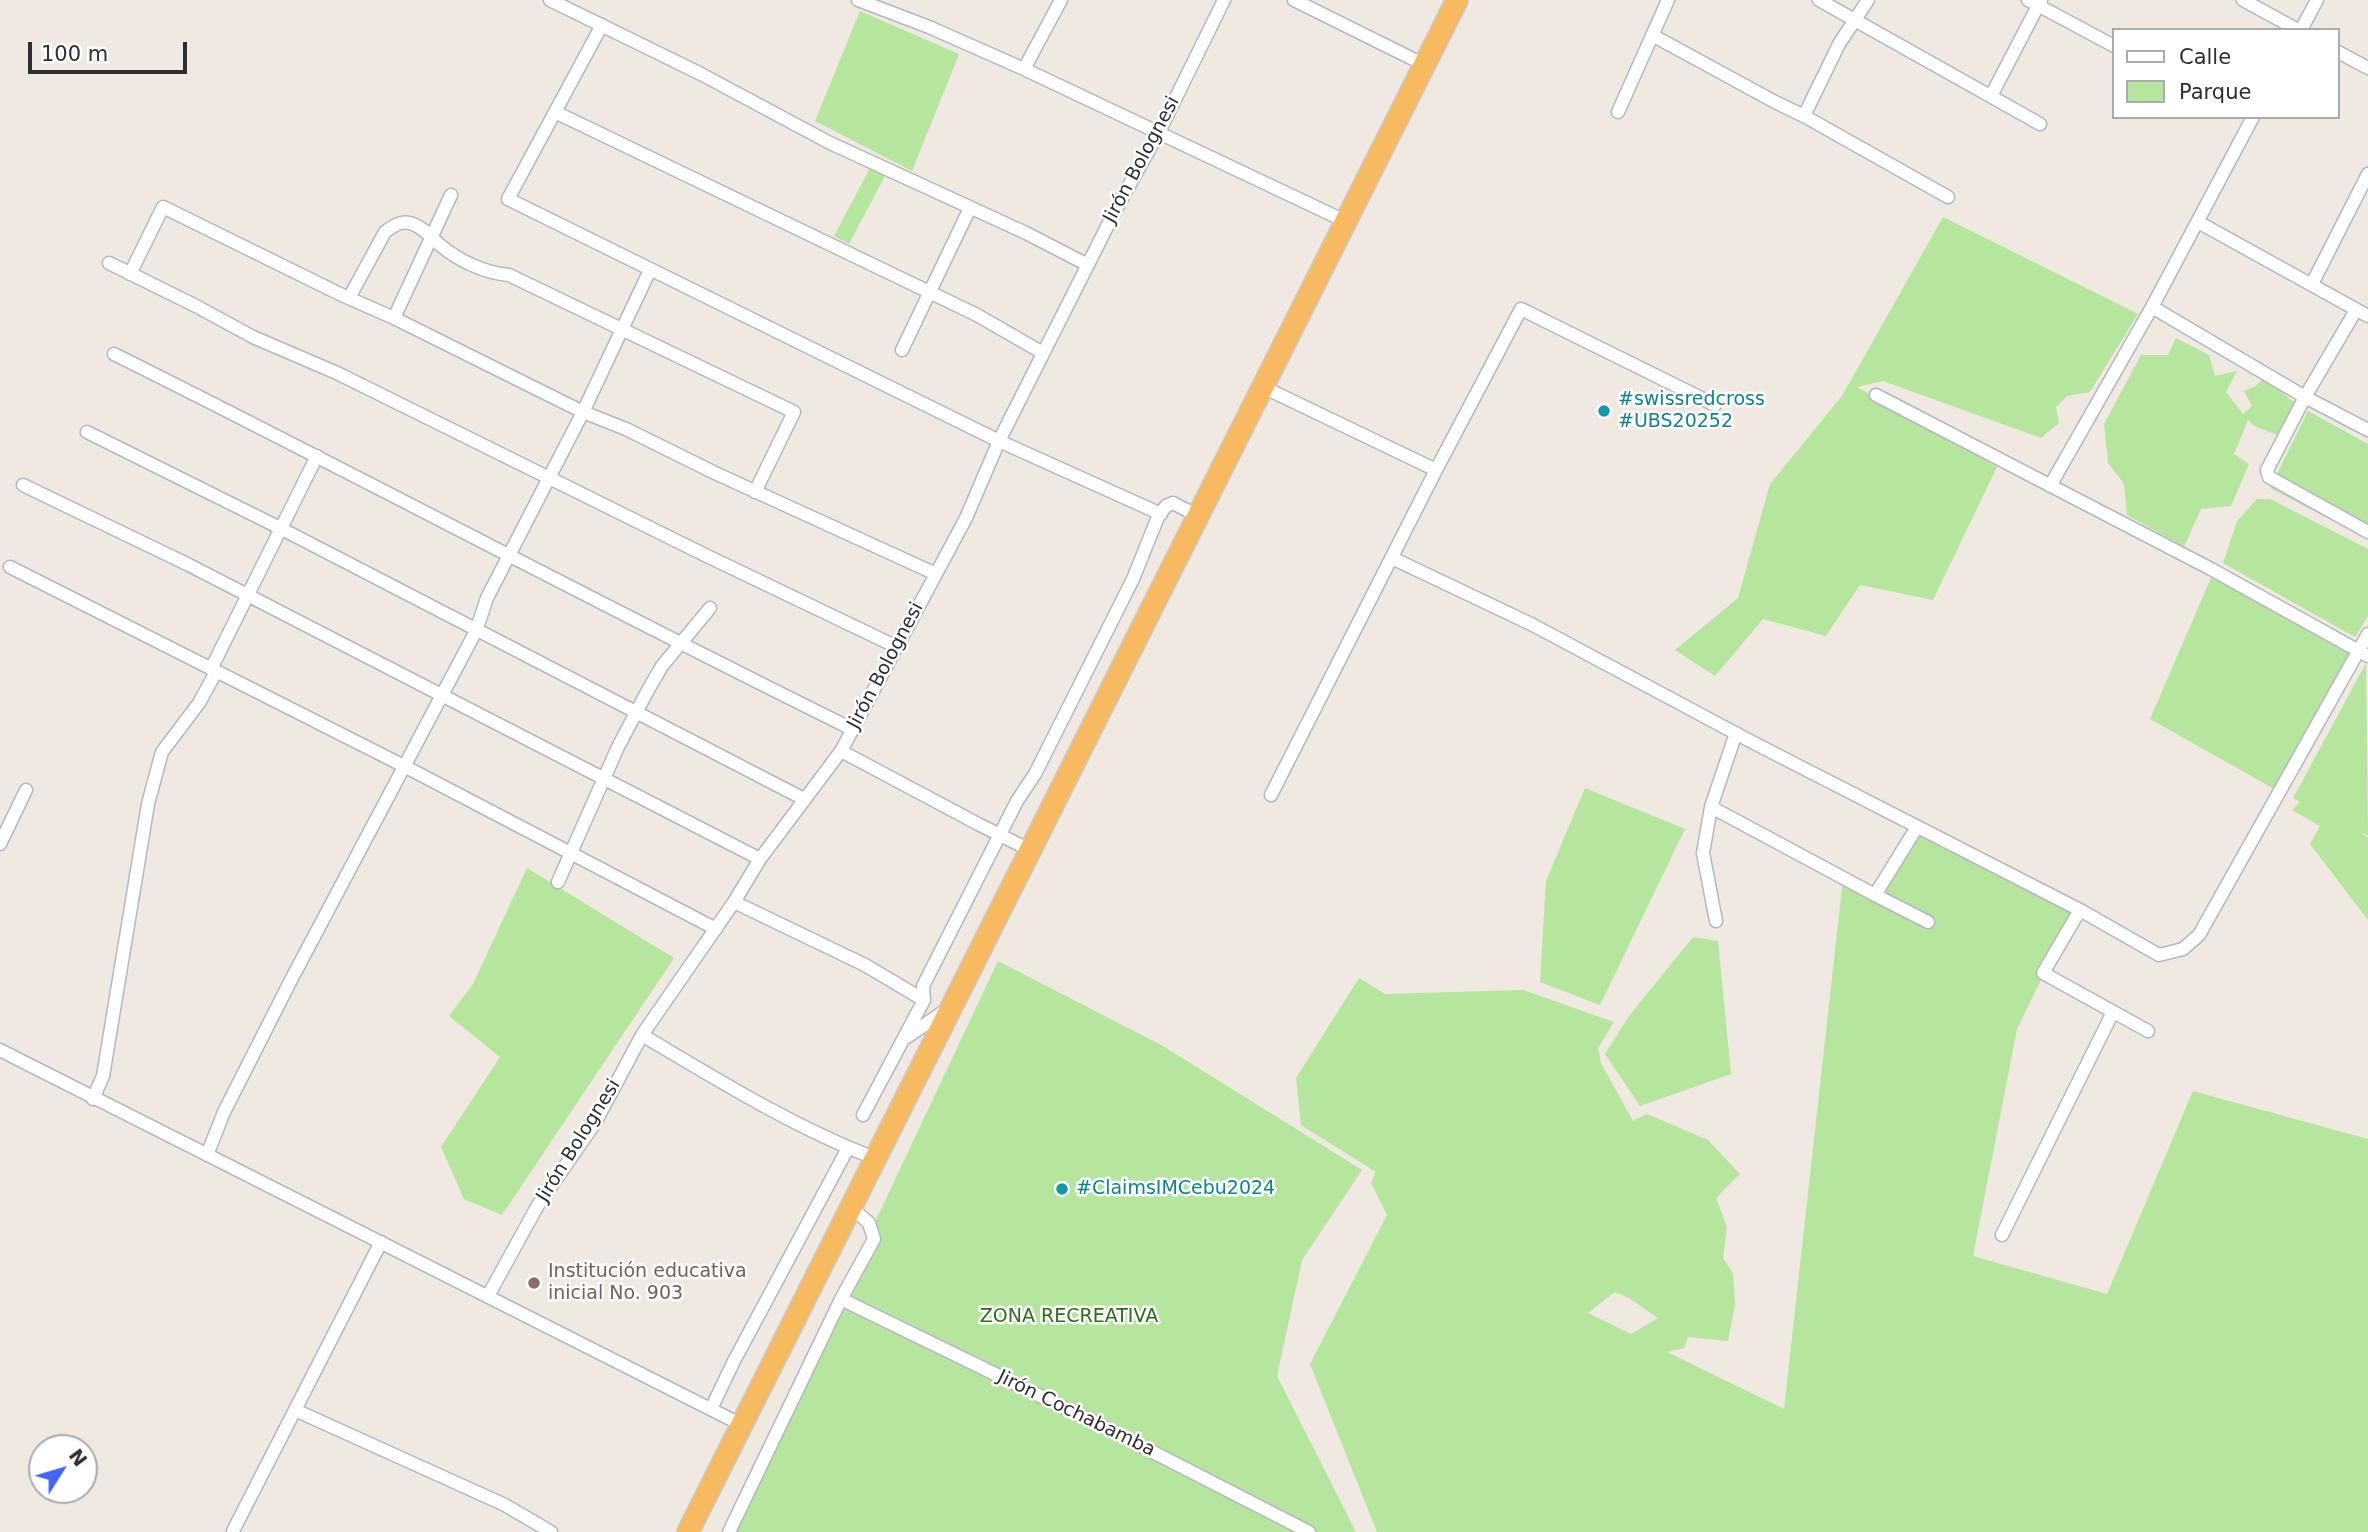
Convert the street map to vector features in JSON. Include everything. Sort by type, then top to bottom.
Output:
[{"type":"highway","points":[[688,1532],[1457,0]]},
{"type":"street","points":[[550,0],[830,143],[1026,233],[1088,265]]},
{"type":"street","points":[[1024,69],[1061,0]]},
{"type":"street","name":"Jirón Bolognesi","points":[[488,1296],[538,1205],[595,1123],[642,1035],[716,929],[760,859],[841,751],[966,518],[999,441],[1043,352],[1159,132],[1224,0]]},
{"type":"street","points":[[1294,0],[1425,65]]},
{"type":"street","points":[[1618,112],[1668,0]]},
{"type":"street","points":[[1819,0],[2040,124]]},
{"type":"street","points":[[1804,116],[1839,44],[1868,0]]},
{"type":"street","points":[[2243,0],[2296,28]]},
{"type":"street","points":[[2301,28],[2317,0]]},
{"type":"street","points":[[861,1],[929,27],[1024,69],[1345,221]]},
{"type":"street","points":[[1991,96],[2036,2],[2112,45]]},
{"type":"street","points":[[602,25],[508,199],[999,441],[1161,514]]},
{"type":"street","points":[[1652,35],[1948,197]]},
{"type":"street","points":[[2340,53],[2368,68]]},
{"type":"street","points":[[555,113],[929,291],[1043,352]]},
{"type":"street","points":[[2050,485],[2152,307],[2251,119]]},
{"type":"street","points":[[2312,284],[2368,174]]},
{"type":"street","points":[[394,318],[451,195]]},
{"type":"street","points":[[130,274],[163,207],[583,412],[626,429],[755,492],[936,574]]},
{"type":"street","points":[[902,350],[970,208]]},
{"type":"street","points":[[349,298],[385,232],[394,225],[406,222],[419,226],[453,255],[493,274],[509,275],[794,412],[755,492]]},
{"type":"street","points":[[2198,222],[2362,313],[2305,397],[2267,470],[2269,477],[2368,532]]},
{"type":"street","points":[[109,263],[253,337],[337,373],[897,646]]},
{"type":"street","points":[[207,1155],[225,1112],[279,1004],[476,631],[487,598],[583,412],[650,270]]},
{"type":"street","points":[[2152,307],[2305,397],[2368,430]]},
{"type":"street","points":[[1271,795],[1521,309],[1715,405]]},
{"type":"street","points":[[114,354],[679,644],[852,729]]},
{"type":"street","points":[[1261,386],[1436,470]]},
{"type":"street","points":[[1876,395],[2211,569],[2363,654]]},
{"type":"street","points":[[87,432],[280,528],[804,799]]},
{"type":"street","points":[[93,1099],[103,1076],[148,804],[162,752],[199,703],[246,595],[317,456]]},
{"type":"street","points":[[23,485],[190,565],[760,859]]},
{"type":"street","points":[[863,1115],[924,1000],[923,986],[959,911],[1001,836],[1017,801],[1035,774],[1133,579],[1161,514],[1166,506],[1173,503],[1198,516]]},
{"type":"street","points":[[1392,558],[1533,625],[2080,910],[2159,955],[2183,950],[2199,934],[2363,654],[2368,634]]},
{"type":"street","points":[[10,567],[404,766],[716,929]]},
{"type":"street","points":[[558,882],[618,747],[636,714],[663,666],[710,608]]},
{"type":"street","points":[[1716,921],[1703,853],[1711,807],[1736,733]]},
{"type":"street","points":[[841,751],[1030,850]]},
{"type":"street","points":[[0,844],[26,790]]},
{"type":"street","points":[[1711,807],[1928,922]]},
{"type":"street","points":[[1875,895],[1917,827]]},
{"type":"street","points":[[734,902],[865,965],[924,1000]]},
{"type":"street","points":[[2080,910],[2043,973],[2148,1031]]},
{"type":"street","points":[[905,1039],[950,1007]]},
{"type":"street","points":[[2002,1235],[2113,1012]]},
{"type":"street","points":[[642,1035],[723,1083],[848,1148],[877,1159]]},
{"type":"street","points":[[0,1050],[742,1425]]},
{"type":"street","points":[[711,1409],[848,1148]]},
{"type":"street","points":[[729,1532],[841,1299],[874,1239],[869,1223],[852,1208]]},
{"type":"street","points":[[233,1531],[381,1242]]},
{"type":"street","name":"Jirón Cochabamba","points":[[841,1299],[1112,1431],[1309,1532]]},
{"type":"street","points":[[295,1410],[505,1505],[551,1532]]},
{"type":"green space","points":[[860,11],[959,54],[912,171],[815,121]]},
{"type":"green space","points":[[870,168],[885,176],[849,244],[834,236]]},
{"type":"green space","points":[[1943,217],[2138,314],[2090,392],[2067,396],[2056,407],[2059,423],[2041,438],[1883,381],[1857,387],[1997,467],[1933,600],[1860,585],[1826,636],[1763,619],[1715,676],[1675,650],[1738,598],[1770,484],[1842,396]]},
{"type":"green space","points":[[2176,338],[2209,355],[2215,376],[2237,371],[2226,392],[2243,414],[2252,406],[2244,391],[2256,386],[2264,378],[2295,403],[2277,435],[2254,426],[2248,420],[2234,454],[2249,464],[2231,506],[2201,509],[2184,547],[2127,515],[2124,484],[2108,463],[2104,424],[2141,355],[2168,355]]},
{"type":"green space","points":[[2308,411],[2368,444],[2368,539],[2270,488]]},
{"type":"green space","points":[[2257,499],[2270,499],[2368,549],[2368,616],[2355,637],[2223,563],[2237,521]]},
{"type":"green space","points":[[2214,571],[2356,652],[2276,790],[2150,719]]},
{"type":"green space","points":[[2366,663],[2368,835],[2360,833],[2368,837],[2368,920],[2310,844],[2320,826],[2292,810],[2300,802],[2293,798]]},
{"type":"green space","points":[[1585,788],[1685,829],[1600,1005],[1540,982],[1546,881]]},
{"type":"green space","points":[[1915,829],[2076,908],[2017,1029],[1973,1256],[2107,1294],[2193,1091],[2368,1139],[2368,1532],[1377,1532],[1310,1364],[1387,1215],[1371,1183],[1376,1172],[1301,1125],[1296,1078],[1359,978],[1385,994],[1523,990],[1614,1022],[1598,1048],[1601,1063],[1633,1121],[1647,1114],[1708,1140],[1740,1174],[1716,1198],[1727,1227],[1723,1258],[1733,1273],[1735,1305],[1728,1341],[1688,1337],[1684,1348],[1667,1352],[1784,1409],[1843,879],[1875,895]],"holes":[[[1615,1292],[1629,1298],[1658,1318],[1631,1334],[1588,1313]]]},
{"type":"green space","points":[[527,868],[674,958],[502,1215],[464,1199],[441,1147],[500,1057],[449,1016],[473,984]]},
{"type":"green space","points":[[1693,937],[1718,941],[1731,1074],[1640,1106],[1605,1054],[1629,1016]]},
{"type":"green space","name":"ZONA RECREATIVA","points":[[998,961],[1163,1046],[1362,1170],[1302,1260],[1277,1376],[1356,1532],[729,1532]]},
{"type":"place","name":"#swissredcross #UBS20252","points":[[1604,411]]},
{"type":"place","name":"#ClaimsIMCebu2024","points":[[1062,1189]]},
{"type":"place","name":"Institución educativa inicial No. 903","points":[[534,1283]]}]
